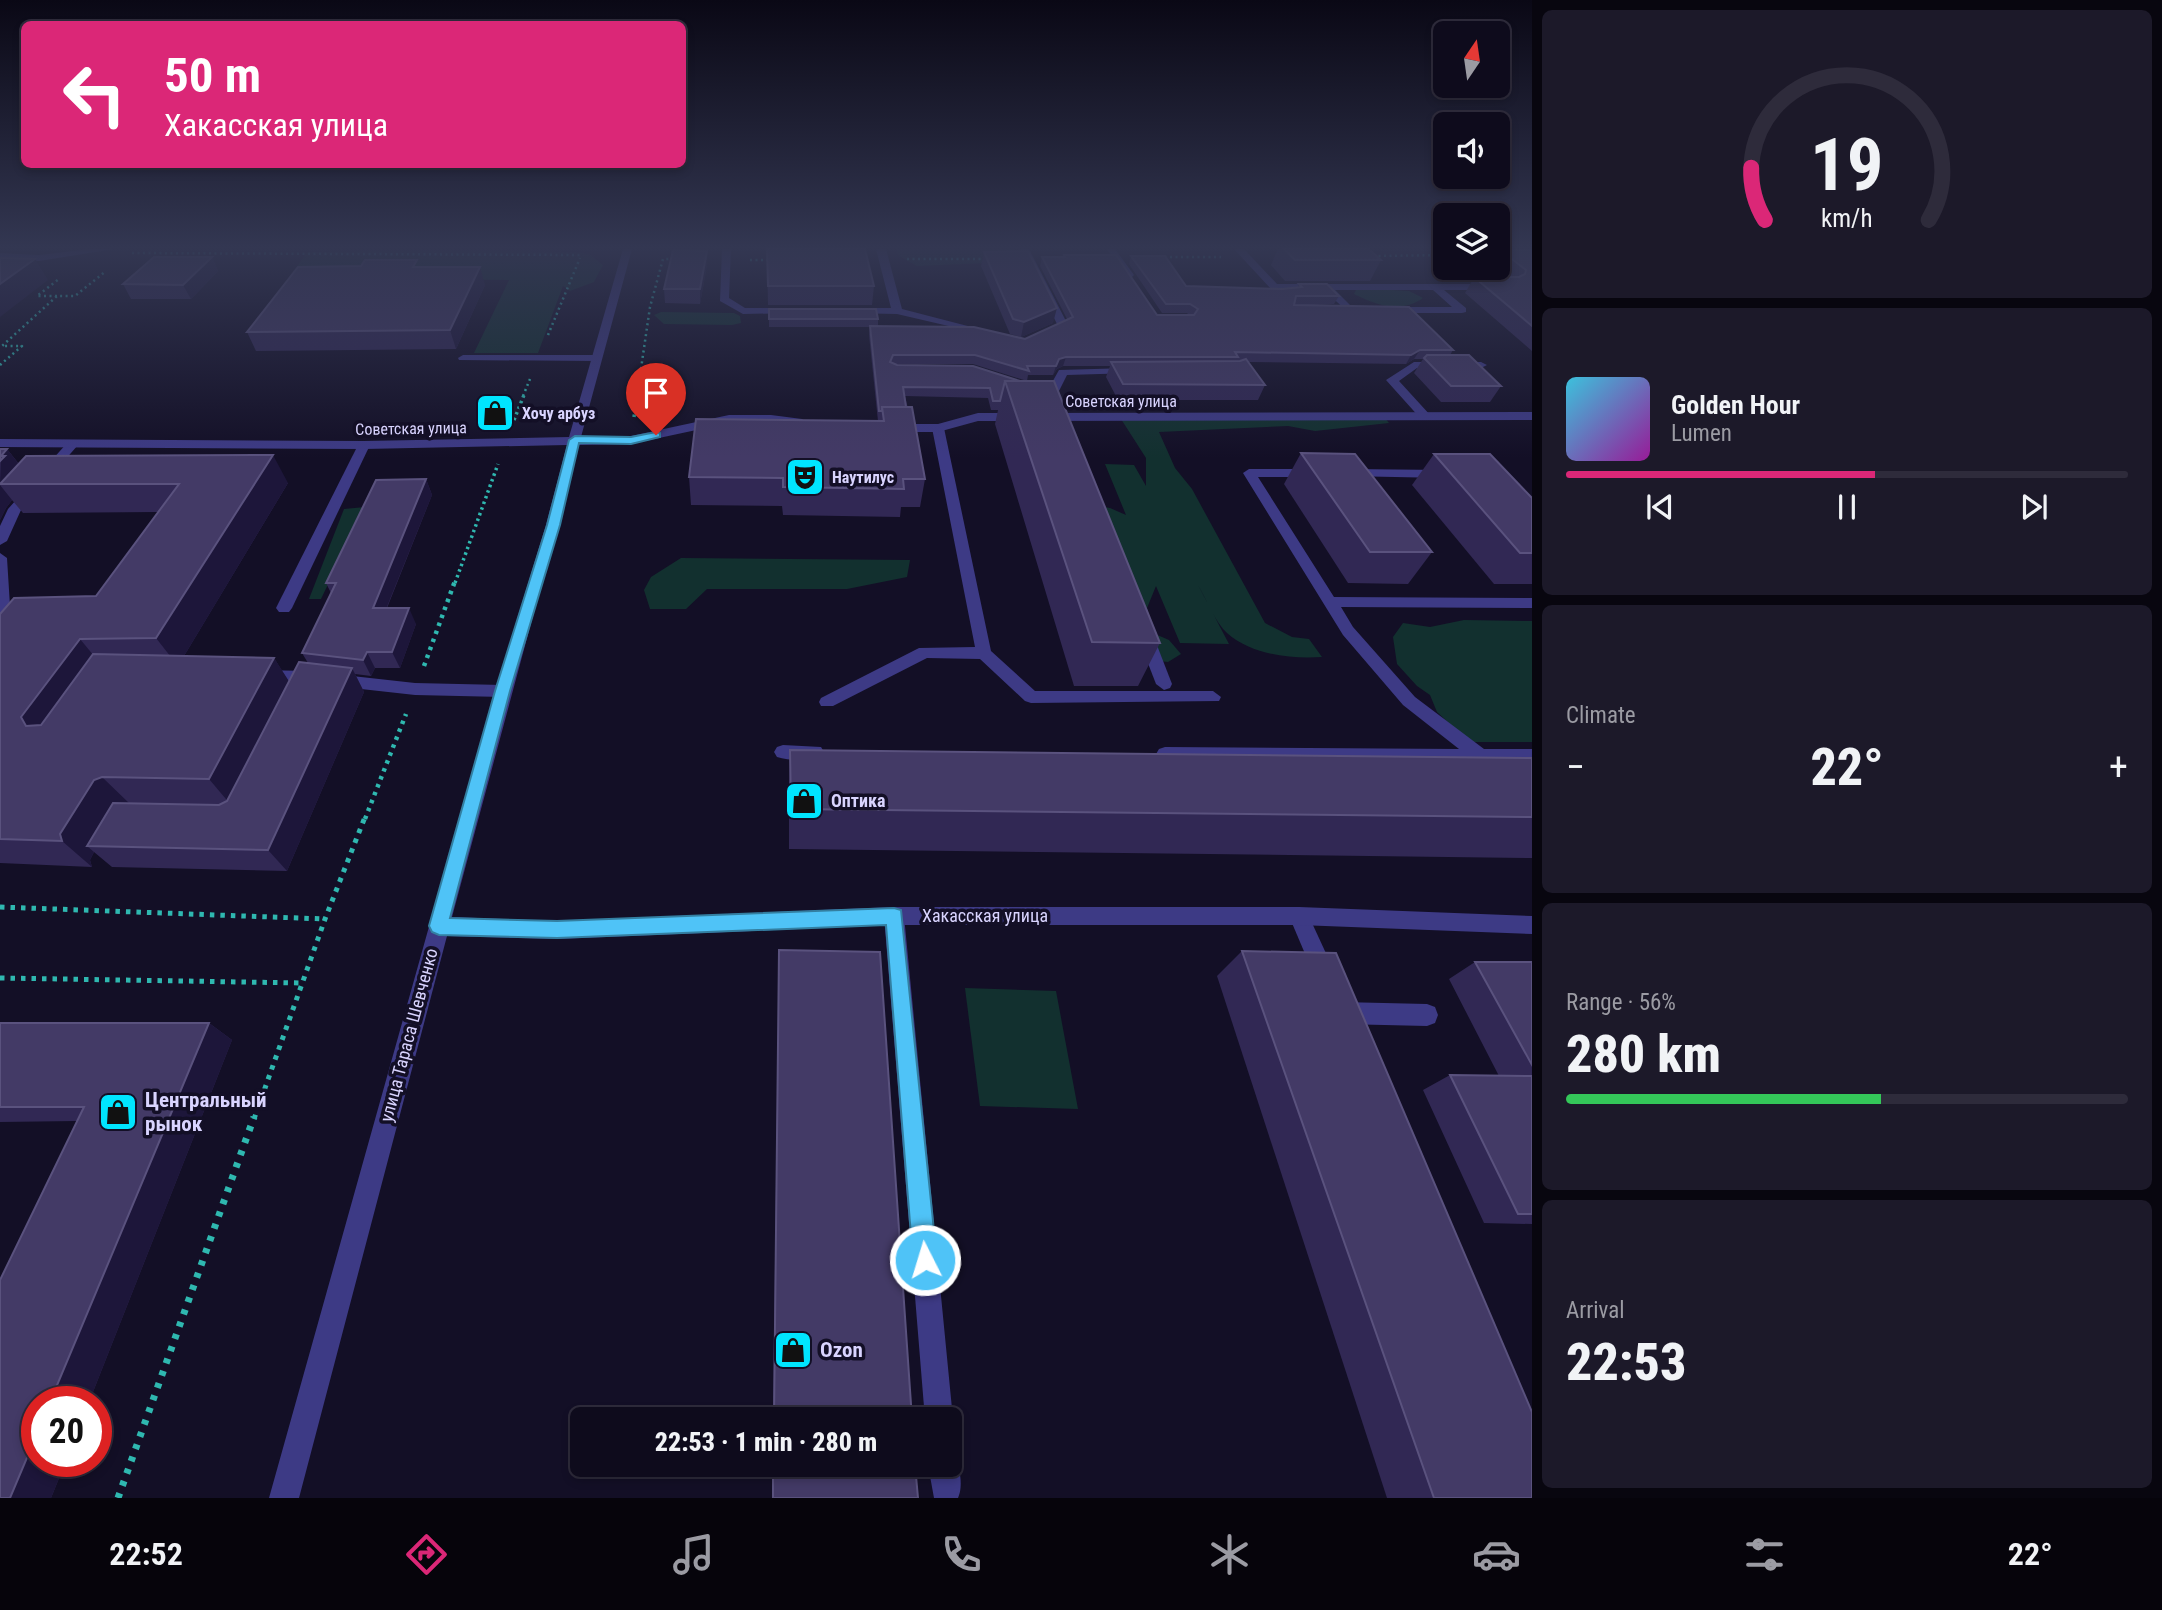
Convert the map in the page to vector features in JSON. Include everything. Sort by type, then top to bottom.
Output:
[{"type":"street","name":"улица Тараса Шевченко","points":[[284,1498],[503,691],[553,525],[606,319]]},
{"type":"street","points":[[929,319],[997,336]]},
{"type":"street","points":[[1032,338],[1063,325],[1060,319]]},
{"type":"street","points":[[463,358],[595,358]]},
{"type":"street","points":[[1425,416],[1392,380],[1414,365],[1481,365]]},
{"type":"street","points":[[1062,423],[1051,395],[1063,372],[1142,371]]},
{"type":"street","points":[[1038,391],[1051,395]]},
{"type":"street","name":"Советская улица","points":[[876,427],[937,428],[978,417],[1062,423],[1532,416]]},
{"type":"street","name":"Советская улица","points":[[0,443],[364,444],[631,440],[729,419],[771,419],[812,424]]},
{"type":"street","points":[[937,428],[984,653],[1031,697],[1213,697]]},
{"type":"street","points":[[284,608],[364,444]]},
{"type":"street","points":[[0,541],[15,509],[72,445]]},
{"type":"street","points":[[1456,474],[1250,473],[1348,631],[1409,701],[1481,755],[1503,788]]},
{"type":"street","points":[[0,558],[4,638],[0,643]]},
{"type":"street","points":[[1329,602],[1532,603]]},
{"type":"street","points":[[1139,620],[1164,684]]},
{"type":"street","points":[[827,702],[925,652],[984,653]]},
{"type":"street","points":[[242,676],[307,677],[415,689],[503,691]]},
{"type":"street","points":[[296,700],[307,677]]},
{"type":"street","points":[[783,752],[839,752]]},
{"type":"street","points":[[1146,754],[1532,756]]},
{"type":"street","points":[[894,916],[938,1407]]},
{"type":"street","name":"Хакасская улица","points":[[439,926],[557,930],[894,916],[1299,916],[1532,925]]},
{"type":"street","points":[[1299,916],[1352,1039]]},
{"type":"street","points":[[1341,1013],[1427,1015]]},
{"type":"path","points":[[1,346],[31,319]]},
{"type":"path","points":[[118,1498],[325,919],[554,319]]},
{"type":"path","points":[[631,440],[648,319]]},
{"type":"path","points":[[0,365],[22,346],[1,346]]},
{"type":"path","points":[[0,907],[325,919]]},
{"type":"path","points":[[0,978],[303,983]]},
{"type":"green space","points":[[490,319],[551,319],[538,353],[474,353]]},
{"type":"green space","points":[[658,319],[740,319],[741,323],[732,325],[664,324]]},
{"type":"green space","points":[[1385,418],[1389,423],[1315,431],[1288,426],[1159,432],[1175,468],[1192,489],[1265,623],[1292,637],[1309,639],[1322,657],[1285,656],[1248,646],[1227,633],[1212,611],[1229,644],[1180,643],[1156,586],[1147,608],[1155,634],[1169,640],[1181,654],[1168,662],[1142,659],[1087,504],[1110,508],[1126,515],[1105,464],[1134,465],[1146,486],[1146,458],[1121,419]]},
{"type":"green space","points":[[365,507],[321,599],[309,599],[344,509]]},
{"type":"green space","points":[[681,558],[910,560],[907,577],[847,589],[707,589],[686,609],[650,609],[644,590],[651,577]]},
{"type":"green space","points":[[1464,620],[1532,621],[1532,742],[1469,742],[1437,712],[1430,695],[1417,686],[1397,664],[1393,637],[1403,623],[1430,627]]},
{"type":"green space","points":[[965,988],[1056,991],[1078,1109],[980,1106]]},
{"type":"building","points":[[257,319],[455,319],[450,330],[247,332]]},
{"type":"building","points":[[1069,319],[1421,319],[1453,350],[1420,350],[1411,355],[1235,352],[1238,357],[1066,357],[1059,359],[1056,366],[1027,366],[1029,371],[975,355],[893,355],[890,362],[897,365],[973,366],[1020,381],[1005,381],[1000,401],[993,401],[990,388],[903,387],[906,407],[882,407],[882,411],[879,411],[870,326],[974,327],[1025,339]]},
{"type":"building","points":[[1427,355],[1469,355],[1501,386],[1451,386],[1424,358]]},
{"type":"building","points":[[1246,359],[1265,385],[1123,384],[1111,362],[1240,361]]},
{"type":"building","points":[[1005,381],[1054,381],[1160,643],[1092,642]]},
{"type":"building","points":[[882,407],[912,407],[925,479],[903,479],[904,489],[783,487],[783,478],[689,477],[696,419],[884,421]]},
{"type":"building","points":[[0,449],[7,449],[0,461]]},
{"type":"building","points":[[1301,453],[1355,454],[1432,552],[1370,552]]},
{"type":"building","points":[[1434,454],[1490,454],[1532,498],[1532,553],[1520,553]]},
{"type":"building","points":[[273,455],[156,638],[80,639],[21,717],[26,726],[41,725],[93,654],[274,658],[209,779],[102,777],[94,780],[60,834],[62,841],[0,839],[0,614],[14,598],[96,596],[179,484],[0,484],[26,456]]},
{"type":"building","points":[[426,479],[373,608],[409,608],[392,652],[367,652],[363,660],[302,653],[336,583],[326,583],[376,480]]},
{"type":"building","points":[[299,662],[352,668],[268,850],[87,846],[113,803],[219,805],[227,801]]},
{"type":"building","points":[[790,750],[1532,758],[1532,817],[791,809]]},
{"type":"building","points":[[779,950],[880,952],[911,1407],[774,1407]]},
{"type":"building","points":[[1242,951],[1336,953],[1532,1412],[1532,1498],[1434,1498]]},
{"type":"building","points":[[1475,962],[1532,962],[1532,1065]]},
{"type":"building","points":[[0,1023],[209,1023],[57,1386],[21,1386],[21,1472],[10,1498],[0,1498],[0,1280],[84,1107],[0,1107]]},
{"type":"building","points":[[1450,1075],[1532,1076],[1532,1214],[1518,1214]]},
{"type":"building","points":[[773,1477],[916,1477],[918,1498],[773,1498]]},
{"type":"place","name":"Хочу арбуз","points":[[495,413]]},
{"type":"place","name":"Наутилус","points":[[805,477]]},
{"type":"place","name":"Оптика","points":[[804,801]]},
{"type":"place","name":"Центральный рынок","points":[[118,1112]]},
{"type":"place","name":"Ozon","points":[[793,1350]]},
{"type":"route","points":[[656,435],[631,440],[575,440],[439,926],[557,930],[894,916],[925,1260]]}]
